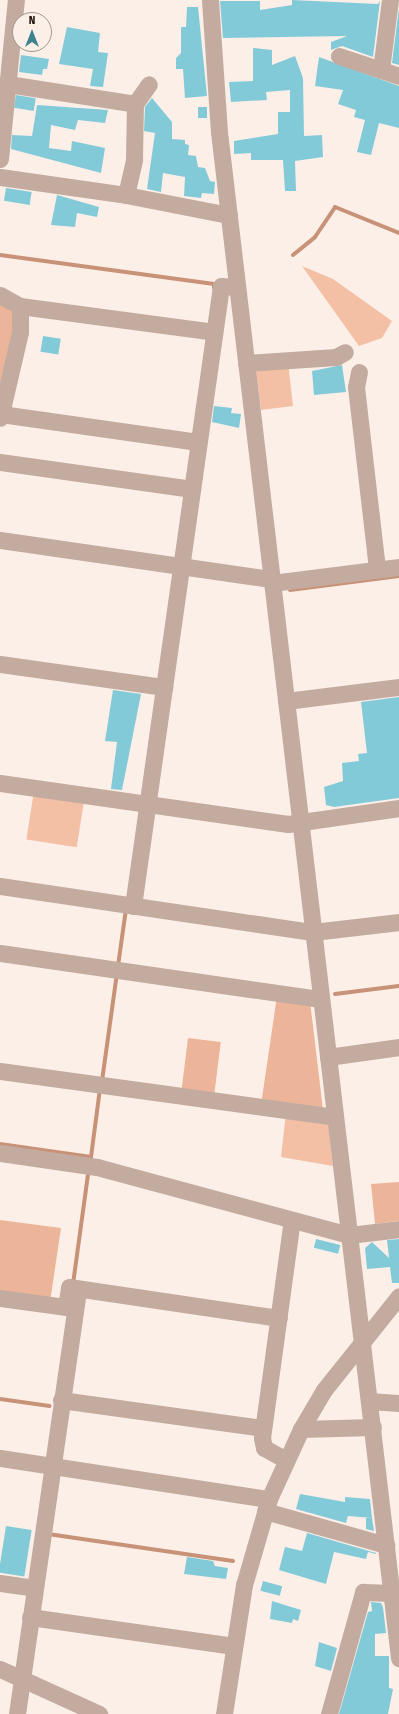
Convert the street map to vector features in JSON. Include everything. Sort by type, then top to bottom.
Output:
[{"type":"street","points":[[210,0],[214,85],[313,932],[369,1401],[391,1524],[386,1545],[399,1658]]},
{"type":"street","points":[[381,70],[390,0]]},
{"type":"street","points":[[0,160],[8,84],[10,7]]},
{"type":"street","points":[[339,56],[399,76]]},
{"type":"street","points":[[8,84],[135,104]]},
{"type":"street","points":[[126,195],[134,159],[135,104],[149,84]]},
{"type":"street","points":[[0,177],[126,195],[229,216]]},
{"type":"street","points":[[133,906],[221,286],[237,287]]},
{"type":"street","points":[[0,295],[20,306],[214,332]]},
{"type":"street","points":[[20,306],[20,332],[1,409],[198,442]]},
{"type":"street","points":[[246,363],[336,357],[344,352]]},
{"type":"street","points":[[360,372],[356,387],[377,569]]},
{"type":"street","points":[[0,462],[192,490]]},
{"type":"street","points":[[0,540],[181,566],[272,581],[399,567]]},
{"type":"street","points":[[0,664],[164,687]]},
{"type":"street","points":[[286,701],[399,687]]},
{"type":"street","points":[[0,783],[288,824],[399,808]]},
{"type":"street","points":[[0,886],[313,932],[399,922]]},
{"type":"street","points":[[0,953],[321,999]]},
{"type":"street","points":[[328,1057],[399,1047]]},
{"type":"street","points":[[0,1071],[335,1117]]},
{"type":"street","points":[[0,1154],[97,1167],[349,1235],[399,1229]]},
{"type":"street","points":[[286,1460],[264,1448],[263,1428],[292,1220]]},
{"type":"street","points":[[0,1298],[66,1307],[69,1288],[279,1318]]},
{"type":"street","points":[[17,1714],[78,1289]]},
{"type":"street","points":[[224,1714],[244,1585],[267,1505],[301,1429],[324,1390],[362,1340],[399,1296]]},
{"type":"street","points":[[61,1400],[263,1428]]},
{"type":"street","points":[[369,1401],[399,1403]]},
{"type":"street","points":[[301,1429],[373,1426]]},
{"type":"street","points":[[0,1458],[267,1505],[386,1545]]},
{"type":"street","points":[[0,1583],[35,1588]]},
{"type":"street","points":[[329,1714],[363,1592],[391,1593]]},
{"type":"street","points":[[30,1617],[234,1646]]},
{"type":"street","points":[[0,1669],[99,1714]]},
{"type":"shaded area","points":[[302,266],[333,279],[392,321],[382,338],[359,346]]},
{"type":"shaded area","points":[[0,301],[11,305],[15,331],[0,388]]},
{"type":"shaded area","points":[[288,362],[293,406],[261,410],[256,371],[262,365]]},
{"type":"shaded area","points":[[34,791],[84,799],[77,847],[26,839]]},
{"type":"shaded area","points":[[277,996],[310,1001],[323,1110],[261,1105]]},
{"type":"shaded area","points":[[188,1038],[221,1042],[214,1099],[181,1095]]},
{"type":"shaded area","points":[[286,1113],[328,1121],[333,1166],[281,1157]]},
{"type":"shaded area","points":[[399,1182],[399,1221],[375,1224],[371,1184]]},
{"type":"shaded area","points":[[0,1220],[61,1228],[50,1302],[0,1295]]},
{"type":"building","points":[[292,0],[378,4],[380,1],[373,57],[342,46],[331,50],[331,42],[347,36],[223,38],[220,1],[260,1],[260,10],[292,5]]},
{"type":"building","points":[[187,7],[198,7],[207,96],[185,98],[183,69],[176,69],[176,58],[181,53],[181,27],[186,27]]},
{"type":"building","points":[[399,8],[399,65],[392,63]]},
{"type":"building","points":[[67,27],[100,33],[98,52],[108,53],[103,87],[90,86],[93,69],[59,64]]},
{"type":"building","points":[[253,48],[272,50],[272,65],[295,56],[303,78],[304,136],[322,135],[323,157],[295,161],[296,191],[285,191],[283,160],[251,160],[251,153],[234,154],[234,141],[278,134],[278,112],[290,112],[290,90],[266,92],[267,100],[231,102],[229,82],[253,81]]},
{"type":"building","points":[[21,55],[49,59],[47,69],[43,69],[42,75],[19,72]]},
{"type":"building","points":[[319,57],[399,86],[399,128],[379,123],[371,155],[357,152],[365,120],[354,117],[356,110],[338,104],[343,90],[315,86]]},
{"type":"building","points":[[16,95],[36,98],[34,111],[14,108]]},
{"type":"building","points":[[152,98],[172,122],[172,139],[185,140],[185,144],[189,145],[188,155],[196,156],[198,167],[205,168],[210,181],[215,182],[214,194],[202,193],[201,198],[184,196],[185,177],[163,173],[161,192],[147,189],[155,133],[144,131],[145,107]]},
{"type":"building","points":[[37,105],[108,110],[105,123],[78,120],[75,130],[51,125],[49,148],[71,151],[72,141],[105,148],[101,173],[11,149],[12,135],[32,136]]},
{"type":"building","points":[[198,107],[207,107],[207,118],[198,118]]},
{"type":"building","points":[[6,188],[32,192],[30,205],[4,201]]},
{"type":"building","points":[[57,195],[99,207],[97,217],[77,213],[75,227],[51,225]]},
{"type":"building","points":[[43,336],[61,339],[58,355],[40,352]]},
{"type":"building","points":[[342,365],[346,392],[314,395],[312,371]]},
{"type":"building","points":[[214,406],[232,408],[231,413],[241,414],[239,428],[212,422]]},
{"type":"building","points":[[113,690],[141,694],[122,790],[111,789],[117,742],[105,741]]},
{"type":"building","points":[[399,697],[399,798],[334,807],[326,805],[324,787],[343,781],[342,763],[359,761],[358,754],[367,753],[361,702]]},
{"type":"building","points":[[316,1239],[340,1245],[338,1254],[314,1248]]},
{"type":"building","points":[[399,1239],[399,1283],[392,1283],[390,1267],[367,1269],[365,1248],[372,1242],[389,1258],[387,1240]]},
{"type":"building","points":[[300,1494],[345,1502],[345,1497],[370,1499],[372,1518],[348,1516],[346,1523],[296,1509]]},
{"type":"building","points":[[366,1518],[372,1518],[374,1531],[366,1529]]},
{"type":"building","points":[[6,1526],[32,1530],[24,1576],[0,1573]]},
{"type":"building","points":[[307,1533],[376,1554],[368,1552],[366,1559],[334,1552],[326,1584],[279,1570],[285,1547],[302,1551]]},
{"type":"building","points":[[187,1557],[213,1561],[215,1566],[228,1568],[226,1579],[184,1574]]},
{"type":"building","points":[[263,1581],[282,1586],[280,1596],[260,1591]]},
{"type":"building","points":[[272,1601],[301,1610],[298,1621],[293,1619],[292,1623],[270,1619]]},
{"type":"building","points":[[371,1602],[381,1603],[383,1607],[386,1633],[375,1634],[375,1656],[389,1656],[389,1688],[393,1689],[388,1714],[339,1714],[368,1612],[372,1611]]},
{"type":"building","points":[[319,1642],[337,1648],[331,1671],[315,1666]]},
{"type":"waterway","points":[[293,255],[315,237],[335,207],[399,233]]},
{"type":"waterway","points":[[0,255],[214,284],[214,288]]},
{"type":"waterway","points":[[290,590],[399,576]]},
{"type":"waterway","points":[[118,966],[126,909]]},
{"type":"waterway","points":[[102,1081],[117,973]]},
{"type":"waterway","points":[[335,994],[399,986]]},
{"type":"waterway","points":[[0,1144],[91,1157],[100,1089]]},
{"type":"waterway","points":[[73,1284],[88,1174]]},
{"type":"waterway","points":[[0,1399],[50,1406]]},
{"type":"waterway","points":[[48,1534],[233,1561]]}]
